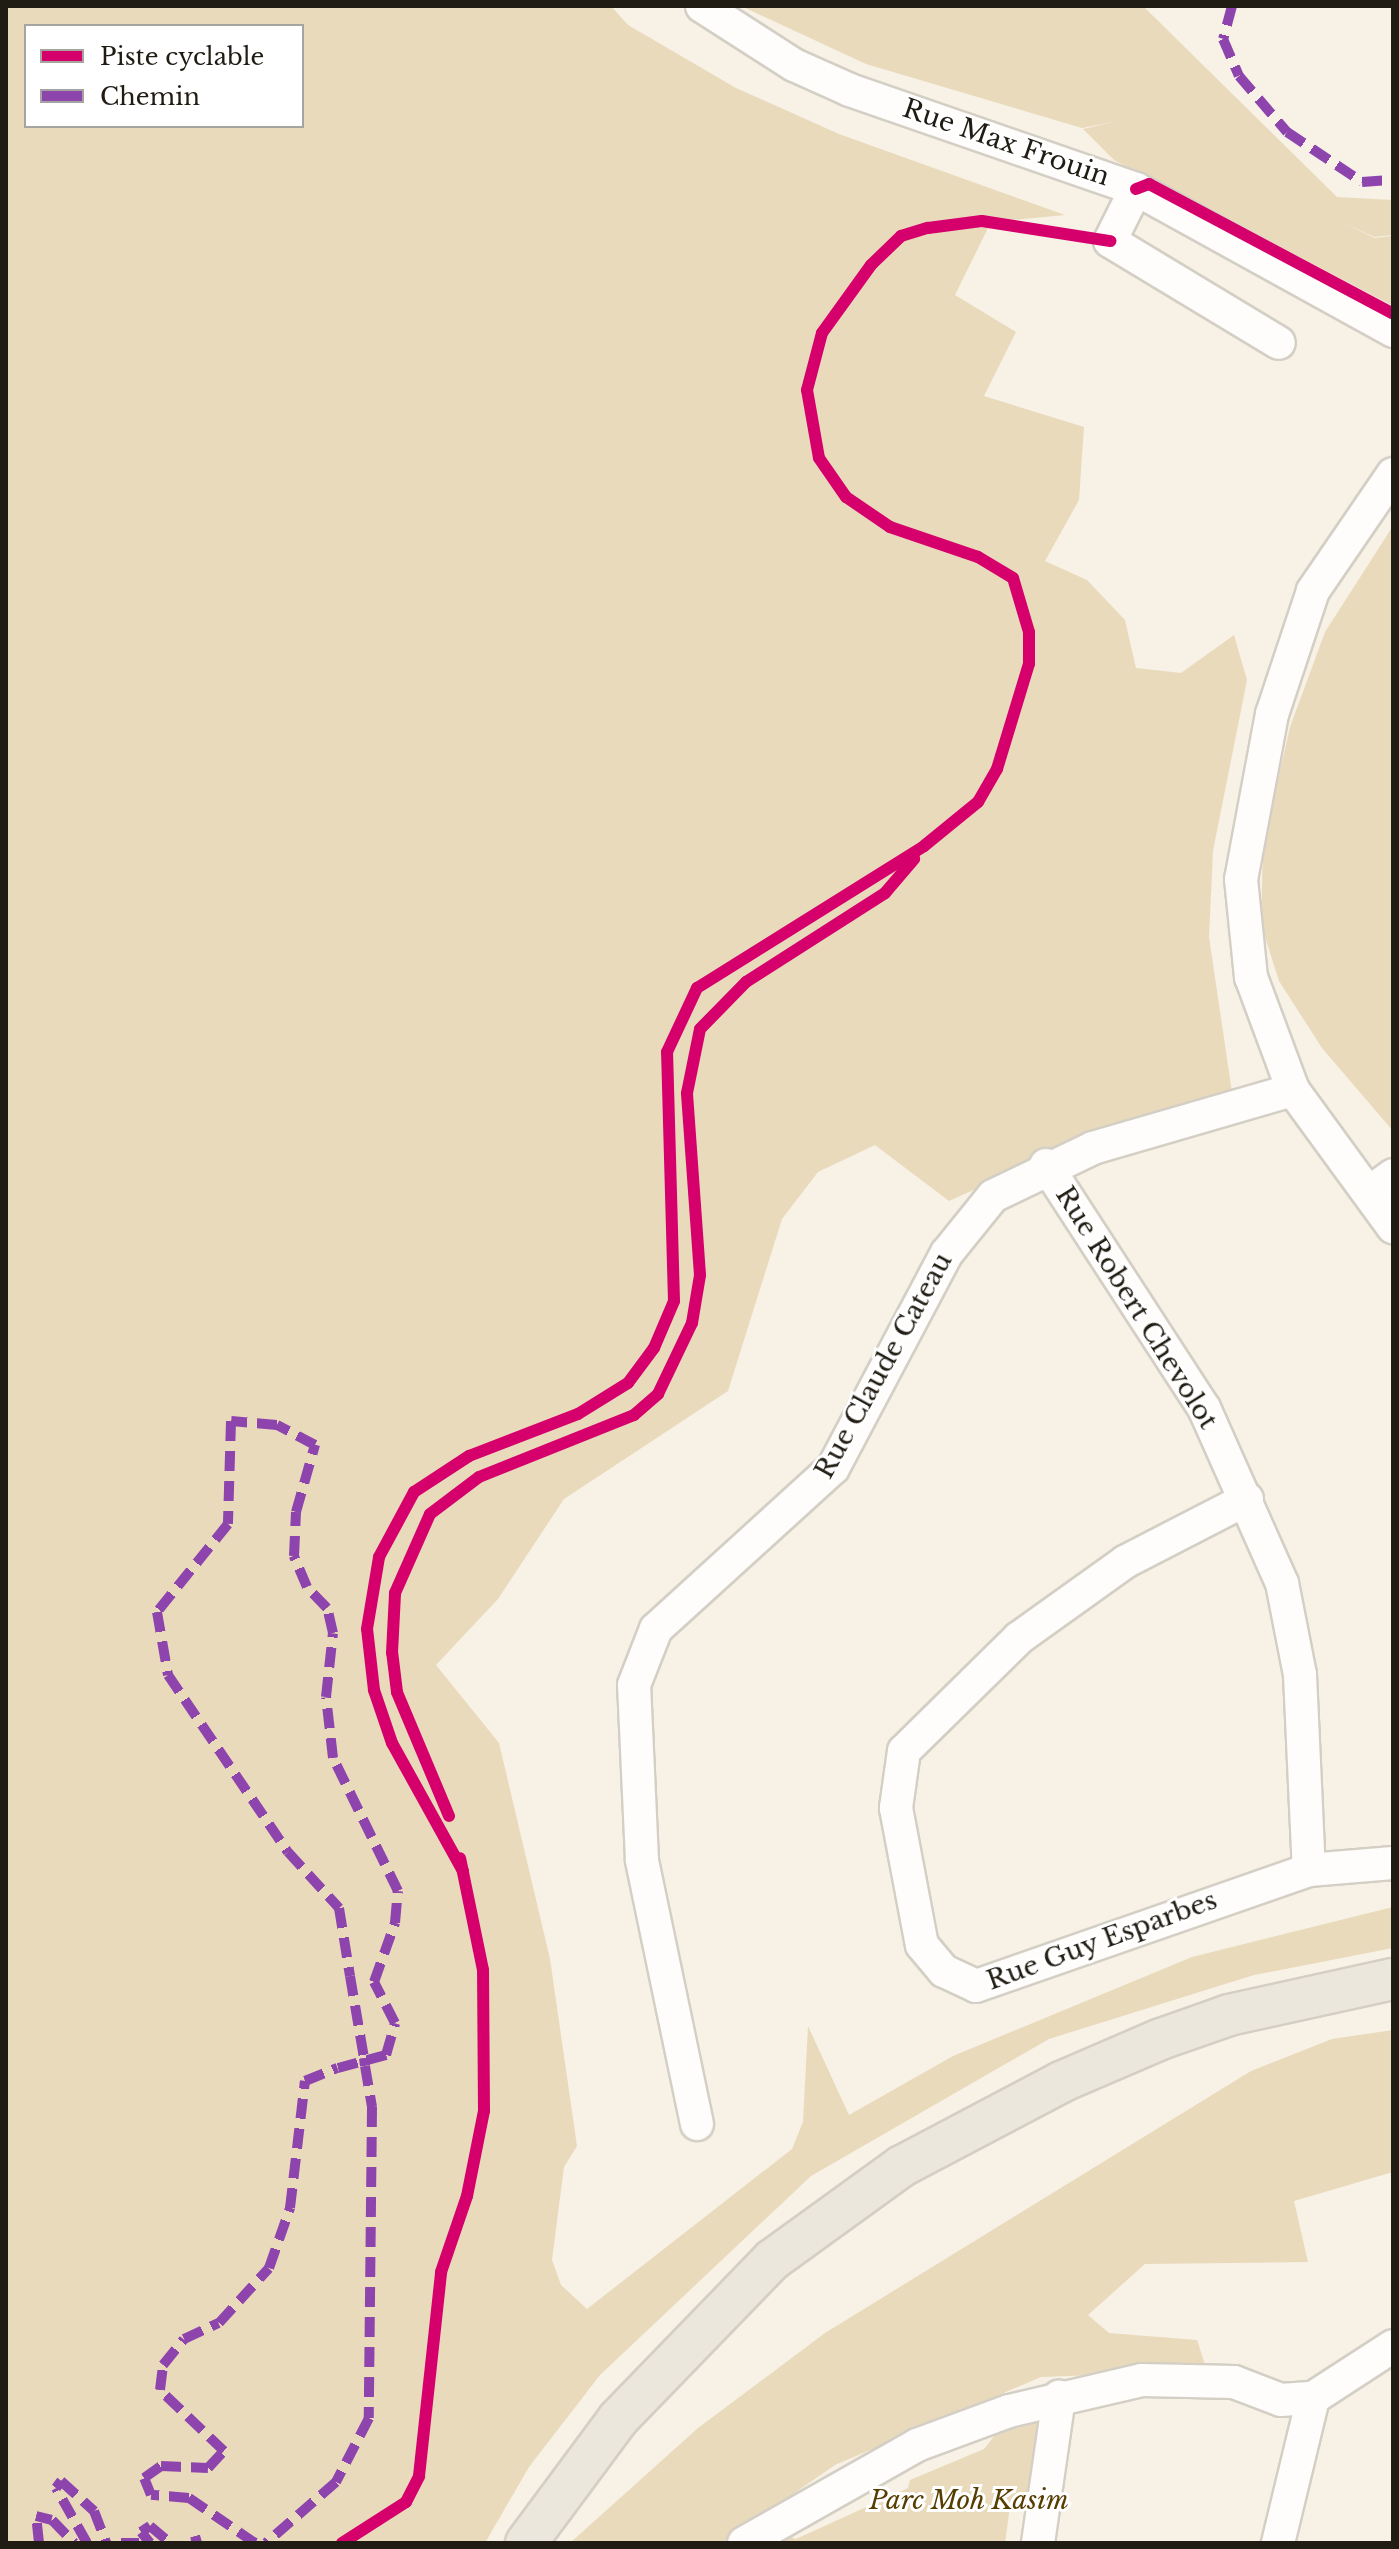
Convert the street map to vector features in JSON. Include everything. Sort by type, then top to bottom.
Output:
[{"type":"main road","points":[[526,2543],[618,2419],[772,2260],[902,2166],[1061,2082],[1161,2039],[1229,2015],[1393,1979]]},
{"type":"street","name":"Rue Max Frouin","points":[[702,6],[794,65],[850,90],[1136,189],[1393,331]]},
{"type":"street","points":[[1136,189],[1110,241],[1279,343]]},
{"type":"street","points":[[1393,474],[1313,591],[1255,788],[1241,879],[1243,928],[1251,977],[1293,1090],[1381,1184],[1393,1227]]},
{"type":"street","name":"Rue Claude Cateau","points":[[697,2124],[642,1860],[634,1716],[643,1654],[678,1606],[833,1468],[969,1216],[1046,1165],[1293,1090]]},
{"type":"street","name":"Rue Robert Chevolot","points":[[1046,1165],[1204,1408],[1282,1583],[1300,1675],[1309,1870]]},
{"type":"street","name":"Rue Guy Esparbes","points":[[1247,1499],[1125,1562],[1019,1638],[904,1751],[896,1808],[922,1945],[944,1971],[976,1986],[1309,1870],[1393,1863]]},
{"type":"street","points":[[744,2543],[917,2445],[1059,2397],[1142,2380],[1234,2382],[1281,2400],[1313,2398],[1393,2346]]},
{"type":"street","points":[[1038,2543],[1059,2397]]},
{"type":"street","points":[[1278,2543],[1313,2398]]},
{"type":"green space","points":[[6,6],[611,6],[628,25],[736,88],[839,134],[1065,215],[991,222],[955,295],[1016,332],[984,396],[1084,427],[1079,500],[1045,561],[1087,580],[1125,620],[1136,668],[1181,673],[1234,635],[1247,680],[1213,851],[1209,937],[1233,1099],[1074,1145],[949,1201],[875,1145],[818,1172],[782,1219],[728,1391],[564,1499],[498,1599],[436,1665],[499,1743],[550,1959],[577,2146],[564,2167],[552,2260],[561,2285],[587,2309],[792,2149],[803,2122],[808,2026],[849,2115],[953,2056],[1192,1957],[1393,1907],[1393,1948],[1254,1975],[1049,2039],[811,2176],[600,2375],[529,2467],[485,2543],[6,2543]]},
{"type":"green space","points":[[741,6],[1143,6],[1337,197],[1393,200],[1393,235],[1374,237],[1343,222],[1374,238],[1393,236],[1393,306],[1114,160],[1083,129],[1118,121],[1082,128],[866,64]]},
{"type":"green space","points":[[1393,526],[1393,1131],[1322,1048],[1279,981],[1261,924],[1263,847],[1290,727],[1325,632]]},
{"type":"green space","points":[[1393,2030],[1393,2172],[1294,2201],[1308,2262],[1145,2264],[1088,2315],[1109,2333],[1197,2340],[1207,2371],[1041,2377],[835,2465],[722,2543],[570,2543],[698,2428],[825,2333],[1251,2071],[1332,2039]]},
{"type":"green space","name":"Parc Moh Kasim","points":[[1032,2416],[1042,2422],[1035,2504],[1011,2499],[1005,2543],[754,2543],[773,2530],[796,2539],[908,2488],[910,2480],[984,2449],[1002,2426]]},
{"type":"marked path","points":[[1232,6],[1223,39],[1239,76],[1287,132],[1362,182],[1393,180]]},
{"type":"marked path","points":[[255,2543],[189,2498],[151,2495],[144,2478],[161,2466],[208,2468],[224,2451],[160,2390],[163,2365],[184,2339],[219,2323],[269,2268],[290,2208],[305,2081],[338,2068],[386,2055],[395,2023],[374,1982],[395,1923],[398,1891],[333,1758],[326,1697],[333,1633],[327,1608],[307,1587],[294,1556],[296,1512],[315,1445],[277,1425],[231,1421],[228,1524],[157,1612],[168,1675],[288,1852],[339,1908],[350,1976],[364,2058],[365,2066],[372,2107],[369,2418],[336,2482],[266,2543]]},
{"type":"marked path","points":[[87,2543],[56,2488],[61,2481],[94,2511],[106,2543]]},
{"type":"marked path","points":[[39,2543],[36,2516],[52,2520],[74,2543]]},
{"type":"marked path","points":[[150,2543],[141,2532],[150,2526],[170,2543]]},
{"type":"marked path","points":[[195,2536],[197,2543]]},
{"type":"marked path","points":[[121,2543],[139,2543]]},
{"type":"cycle path","points":[[1136,189],[1149,184],[1393,314]]},
{"type":"cycle path","points":[[463,1871],[392,1743],[374,1690],[367,1629],[379,1557],[414,1492],[469,1456],[578,1414],[628,1383],[654,1348],[674,1301],[667,1052],[697,988],[924,846],[978,802],[997,769],[1029,664],[1029,632],[1013,578],[978,557],[890,527],[846,497],[819,458],[807,390],[822,333],[871,265],[901,236],[928,228],[982,221],[1110,241]]},
{"type":"cycle path","points":[[449,1816],[397,1692],[392,1653],[395,1593],[430,1514],[479,1477],[634,1415],[658,1394],[692,1323],[700,1275],[687,1093],[700,1029],[746,982],[885,893],[914,859]]},
{"type":"cycle path","points":[[342,2543],[406,2502],[419,2476],[441,2272],[467,2196],[484,2111],[483,1970],[460,1858]]}]
